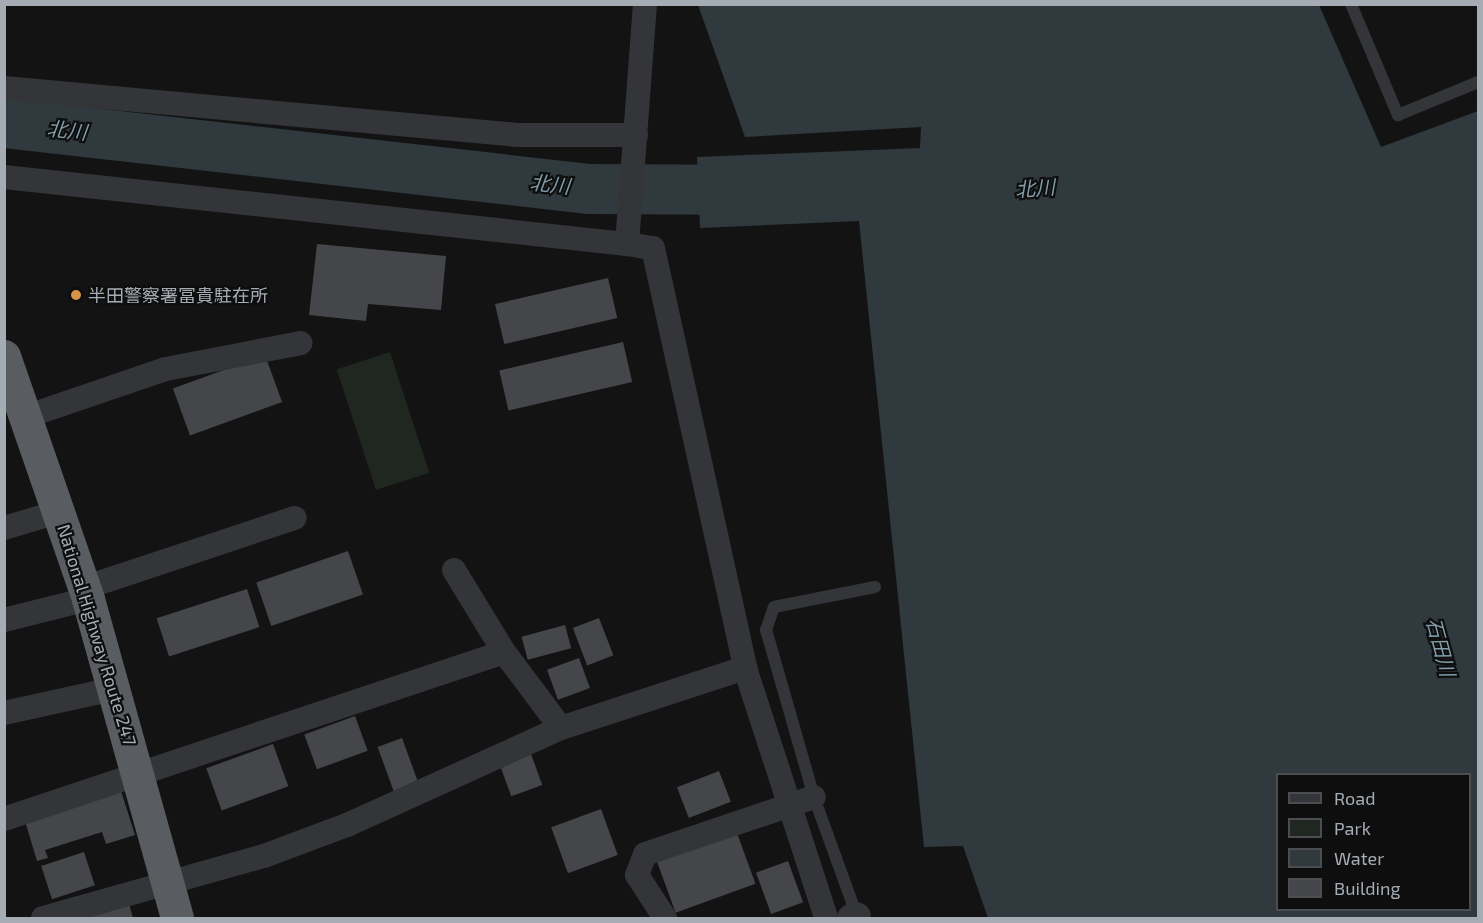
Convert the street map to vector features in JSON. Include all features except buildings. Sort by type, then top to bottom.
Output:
[{"type":"highway","name":"National Highway Route 247","points":[[4,356],[86,594],[140,776],[177,918]]},
{"type":"street","points":[[627,244],[631,217],[632,159],[636,135],[645,4]]},
{"type":"street","points":[[4,88],[517,135],[636,135]]},
{"type":"street","points":[[4,177],[653,248],[745,668],[826,918]]},
{"type":"street","points":[[25,417],[166,369],[301,343]]},
{"type":"street","points":[[4,528],[58,512]]},
{"type":"street","points":[[4,620],[86,594],[295,518]]},
{"type":"street","points":[[454,570],[504,652],[561,728]]},
{"type":"street","points":[[4,819],[140,776],[504,652]]},
{"type":"street","points":[[43,918],[264,856],[346,825],[561,728],[745,668]]},
{"type":"street","points":[[4,713],[113,689]]},
{"type":"street","points":[[665,918],[637,875],[645,854],[814,797]]},
{"type":"lane","points":[[1351,4],[1398,115],[1479,82]]},
{"type":"lane","points":[[855,918],[814,797],[766,630],[774,607],[875,587]]},
{"type":"green space","points":[[390,352],[429,473],[376,490],[337,369]]},
{"type":"water","name":"石田川","points":[[698,5],[1319,5],[1381,147],[1478,111],[1478,918],[988,918],[963,846],[924,847],[859,221],[700,228],[697,157],[920,148],[921,127],[745,137]]},
{"type":"waterway","name":"北川","points":[[4,123],[590,189],[766,190]]},
{"type":"place","name":"半田警察署冨貴駐在所","points":[[76,295]]}]
